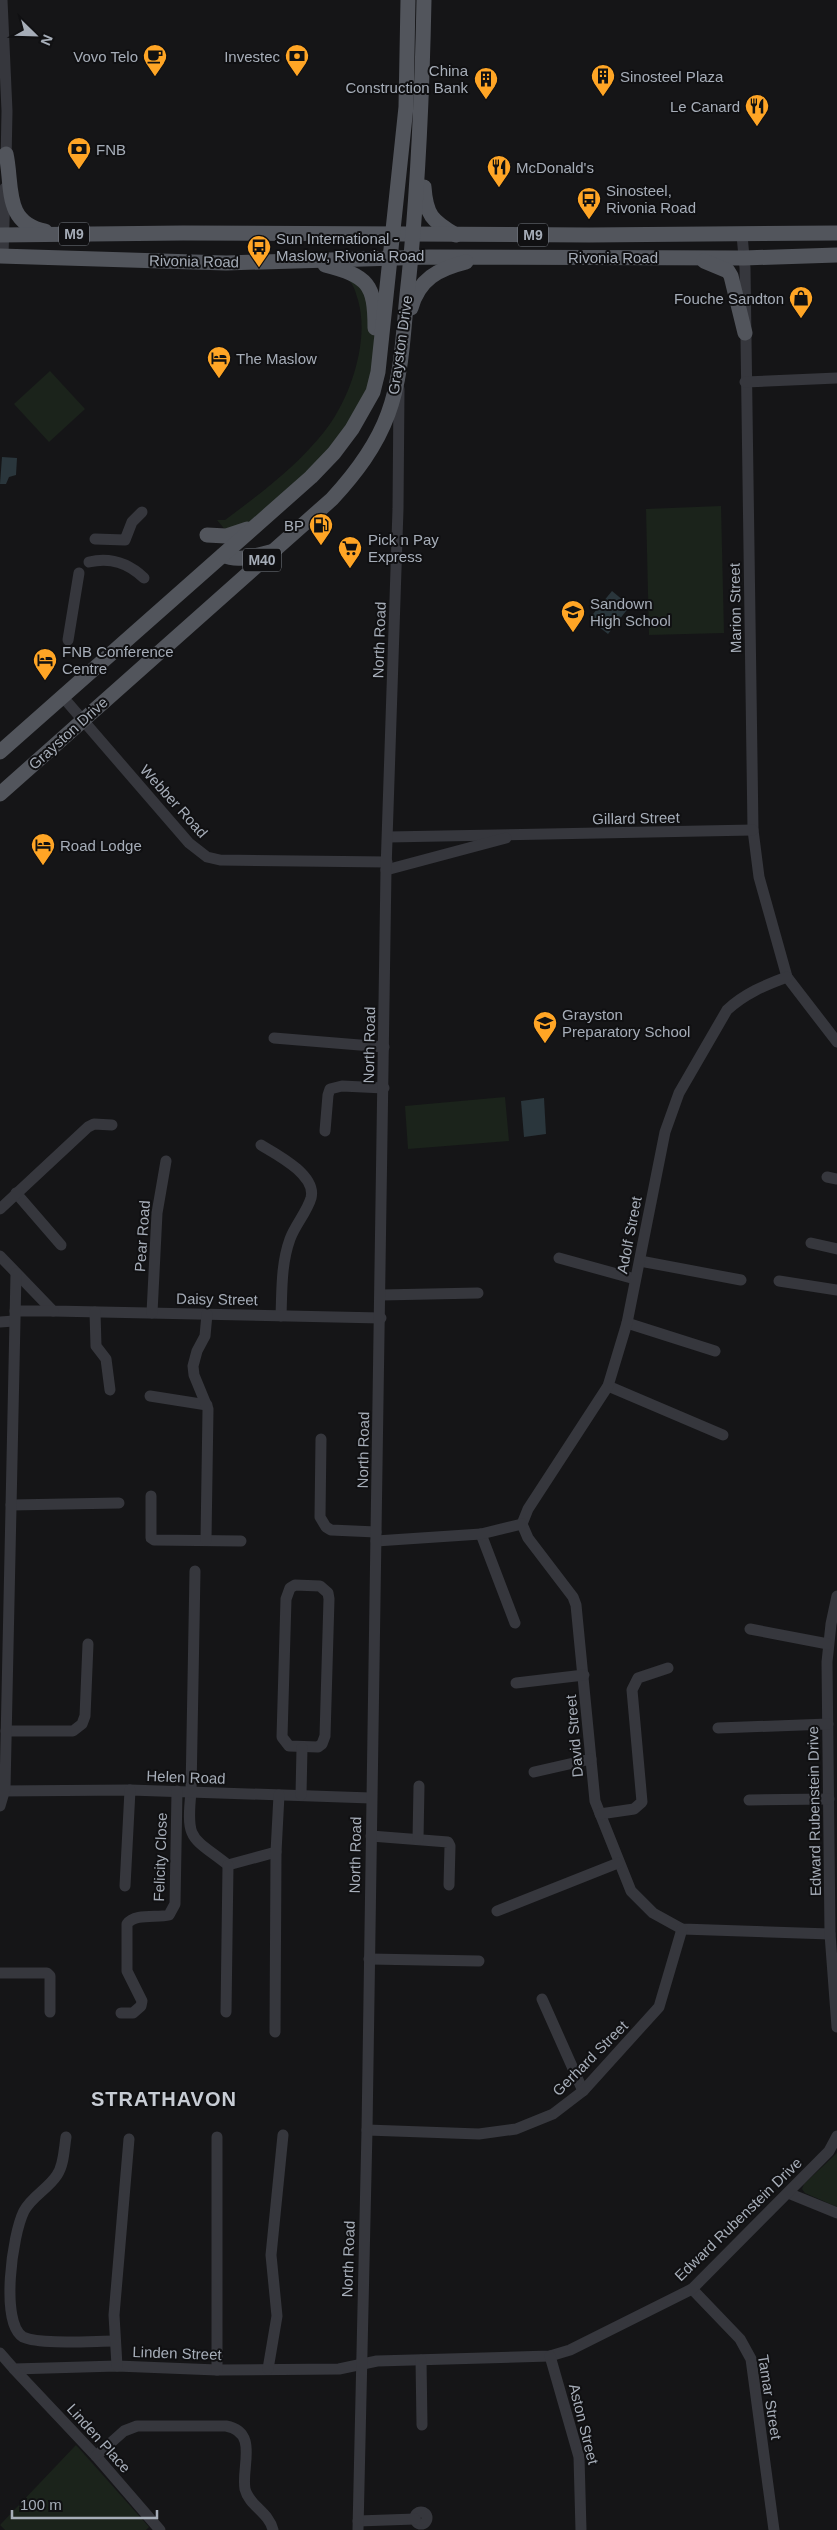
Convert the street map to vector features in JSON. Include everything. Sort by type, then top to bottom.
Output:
[{"type":"main road","name":"Grayston Drive","points":[[0,752],[259,524],[334,453],[362,412],[376,382],[382,349],[407,100],[408,0]]},
{"type":"main road","name":"Grayston Drive","points":[[0,794],[332,499],[362,463],[388,415],[399,370],[414,235],[422,118],[424,0]]},
{"type":"main road","points":[[422,118],[427,210],[436,222],[456,235]]},
{"type":"main road","points":[[6,154],[12,201],[16,212],[30,226],[62,234]]},
{"type":"main road","name":"Rivonia Road","points":[[2,235],[742,235],[837,233]]},
{"type":"main road","name":"Rivonia Road","points":[[2,256],[183,262],[487,257],[744,258],[837,256]]},
{"type":"main road","points":[[403,333],[416,293],[427,278],[448,267],[487,257]]},
{"type":"main road","points":[[696,258],[728,271],[732,276],[745,333]]},
{"type":"main road","points":[[309,261],[352,273],[365,282],[370,289],[376,305],[376,382]]},
{"type":"main road","points":[[207,535],[226,536],[259,524]]},
{"type":"main road","points":[[223,555],[230,558],[240,558],[273,551]]},
{"type":"street","points":[[2,0],[7,111],[2,256]]},
{"type":"street","name":"Marion Street","points":[[742,235],[744,258],[753,830],[759,877],[787,978]]},
{"type":"street","name":"North Road","points":[[358,2526],[360,2364],[367,2130],[387,866],[397,550],[399,370]]},
{"type":"street","points":[[745,382],[837,378]]},
{"type":"street","points":[[96,539],[125,540],[132,522],[142,512]]},
{"type":"street","points":[[89,562],[106,560],[128,565],[144,578]]},
{"type":"street","points":[[68,640],[79,573]]},
{"type":"street","name":"Webber Road","points":[[62,696],[189,843],[207,857],[220,860],[387,866]]},
{"type":"street","name":"Gillard Street","points":[[388,837],[753,830]]},
{"type":"street","name":"Gillard Street","points":[[387,866],[520,834]]},
{"type":"street","points":[[787,978],[837,1042]]},
{"type":"street","name":"Adolf Street","points":[[522,1524],[528,1510],[608,1386],[627,1323],[665,1132],[679,1093],[727,1010],[736,1001],[764,986],[787,978]]},
{"type":"street","points":[[274,1038],[384,1047]]},
{"type":"street","points":[[325,1131],[330,1089],[342,1086],[384,1088]]},
{"type":"street","points":[[0,1209],[88,1126],[112,1124]]},
{"type":"street","points":[[261,1145],[293,1164],[305,1177],[311,1189],[311,1198],[290,1238],[283,1265],[281,1316]]},
{"type":"street","name":"Pear Road","points":[[152,1313],[156,1213],[166,1161]]},
{"type":"street","points":[[16,1193],[61,1245]]},
{"type":"street","points":[[811,1243],[837,1249]]},
{"type":"street","points":[[0,1256],[53,1312]]},
{"type":"street","points":[[559,1258],[635,1279]]},
{"type":"street","points":[[640,1261],[741,1280]]},
{"type":"street","points":[[0,1806],[3,1790],[6,1731],[7,1512],[16,1273]]},
{"type":"street","points":[[779,1281],[837,1290]]},
{"type":"street","points":[[381,1295],[478,1292]]},
{"type":"street","name":"Daisy Street","points":[[0,1322],[15,1316],[53,1312],[381,1318]]},
{"type":"street","points":[[95,1312],[96,1346],[106,1359],[110,1390]]},
{"type":"street","points":[[206,1540],[207,1405],[196,1381],[192,1366],[205,1336],[207,1314]]},
{"type":"street","points":[[627,1323],[715,1351]]},
{"type":"street","points":[[608,1386],[723,1435]]},
{"type":"street","points":[[150,1396],[207,1405]]},
{"type":"street","points":[[321,1439],[320,1517],[326,1528],[376,1537],[481,1534],[522,1524]]},
{"type":"street","points":[[151,1496],[151,1538],[158,1542],[206,1540],[241,1542]]},
{"type":"street","points":[[7,1512],[119,1503]]},
{"type":"street","name":"David Street","points":[[522,1524],[528,1538],[573,1597],[578,1619],[595,1801],[626,1883],[638,1900],[665,1920],[682,1929],[830,1934]]},
{"type":"street","points":[[481,1534],[515,1623]]},
{"type":"street","points":[[194,1571],[191,1792],[188,1822],[190,1832],[228,1865],[226,2012]]},
{"type":"street","points":[[295,1586],[320,1586],[328,1592],[329,1599],[326,1736],[318,1747],[302,1748],[289,1746],[282,1737],[286,1599],[290,1588],[295,1586]]},
{"type":"street","name":"Edward Rubenstein Drive","points":[[837,1596],[828,1644],[828,1724],[833,1771],[829,1799],[830,1934],[837,2027]]},
{"type":"street","points":[[750,1629],[828,1644]]},
{"type":"street","points":[[6,1731],[73,1731],[79,1727],[85,1716],[88,1644]]},
{"type":"street","points":[[600,1814],[634,1809],[642,1802],[632,1690],[638,1678],[668,1668]]},
{"type":"street","points":[[516,1683],[584,1675]]},
{"type":"street","points":[[718,1728],[828,1724]]},
{"type":"street","points":[[301,1795],[302,1748]]},
{"type":"street","points":[[534,1772],[591,1759]]},
{"type":"street","points":[[418,1840],[419,1786]]},
{"type":"street","name":"Helen Road","points":[[3,1790],[177,1791],[371,1798]]},
{"type":"street","points":[[125,1886],[130,1790]]},
{"type":"street","name":"Felicity Close","points":[[121,2013],[133,2014],[141,2006],[142,2001],[127,1971],[127,1924],[130,1920],[136,1918],[169,1915],[175,1904],[177,1791]]},
{"type":"street","points":[[275,2032],[276,1852],[279,1795]]},
{"type":"street","points":[[749,1800],[829,1799]]},
{"type":"street","points":[[371,1836],[450,1843],[449,1885]]},
{"type":"street","points":[[228,1865],[276,1852]]},
{"type":"street","points":[[497,1911],[618,1863]]},
{"type":"street","name":"Gerhard Street","points":[[367,2130],[479,2134],[516,2129],[552,2114],[583,2091],[659,2007],[682,1929]]},
{"type":"street","points":[[369,1959],[479,1961]]},
{"type":"street","points":[[0,1973],[47,1973],[50,1976],[50,2012]]},
{"type":"street","points":[[542,1999],[583,2091]]},
{"type":"street","points":[[268,2369],[277,2316],[271,2255],[283,2135]]},
{"type":"street","name":"Edward Rubenstein Drive","points":[[360,2364],[550,2356],[570,2350],[692,2289],[828,2152],[837,2136]]},
{"type":"street","points":[[66,2138],[58,2174],[32,2199],[18,2224],[12,2246],[8,2282],[7,2306],[10,2325],[16,2332],[30,2340],[115,2341]]},
{"type":"street","points":[[217,2138],[217,2370]]},
{"type":"street","points":[[117,2366],[114,2315],[129,2140]]},
{"type":"street","points":[[788,2193],[837,2214]]},
{"type":"street","name":"Tamar Street","points":[[692,2289],[740,2339],[751,2359],[774,2530]]},
{"type":"street","points":[[0,2353],[14,2369]]},
{"type":"street","name":"Aston Street","points":[[550,2356],[579,2457],[581,2530]]},
{"type":"street","points":[[422,2360],[422,2425]]},
{"type":"street","name":"Linden Street","points":[[14,2369],[117,2366],[217,2370],[340,2369],[360,2364]]},
{"type":"street","name":"Linden Place","points":[[14,2369],[96,2456],[160,2530]]},
{"type":"street","points":[[96,2456],[124,2431],[137,2426],[226,2426],[234,2428],[244,2438],[248,2448],[244,2477],[246,2493],[268,2518],[273,2530]]},
{"type":"street","points":[[358,2526],[415,2519]]},
{"type":"shaded area","points":[[322,263],[341,268],[376,300],[374,382],[352,428],[238,545],[217,520],[225,520],[251,500],[290,468],[313,445],[342,404],[355,369],[361,333],[361,316],[358,300],[350,282],[338,275],[320,270]]},
{"type":"shaded area","points":[[50,371],[85,409],[49,442],[14,404]]},
{"type":"shaded area","points":[[2,457],[17,458],[16,475],[9,477],[6,484],[0,484]]},
{"type":"shaded area","points":[[721,506],[724,633],[649,635],[646,509]]},
{"type":"shaded area","points":[[612,591],[630,606],[608,634],[589,619]]},
{"type":"shaded area","points":[[505,1097],[509,1141],[408,1149],[405,1106]]},
{"type":"shaded area","points":[[544,1098],[546,1134],[524,1137],[521,1101]]},
{"type":"shaded area","points":[[837,2153],[837,2207],[805,2193],[802,2189],[804,2184]]},
{"type":"shaded area","points":[[76,2445],[149,2527],[146,2530],[5,2530],[0,2525]]},
{"type":"place","name":"Vovo Telo","points":[[155,77]]},
{"type":"place","name":"Investec","points":[[297,77]]},
{"type":"place","name":"Sinosteel Plaza","points":[[603,97]]},
{"type":"place","name":"China Construction Bank","points":[[486,100]]},
{"type":"place","name":"Le Canard","points":[[757,127]]},
{"type":"place","name":"FNB","points":[[79,170]]},
{"type":"place","name":"McDonald's","points":[[499,188]]},
{"type":"place","name":"Sinosteel, Rivonia Road","points":[[589,220]]},
{"type":"place","name":"Sun International - Maslow, Rivonia Road","points":[[259,268]]},
{"type":"place","name":"Fouche Sandton","points":[[801,319]]},
{"type":"place","name":"The Maslow","points":[[219,379]]},
{"type":"place","name":"BP","points":[[321,546]]},
{"type":"place","name":"Pick n Pay Express","points":[[350,569]]},
{"type":"place","name":"Sandown High School","points":[[573,633]]},
{"type":"place","name":"FNB Conference Centre","points":[[45,681]]},
{"type":"place","name":"Road Lodge","points":[[43,866]]},
{"type":"place","name":"Grayston Preparatory School","points":[[545,1044]]},
{"type":"district","name":"STRATHAVON","points":[[164,2099]]}]
